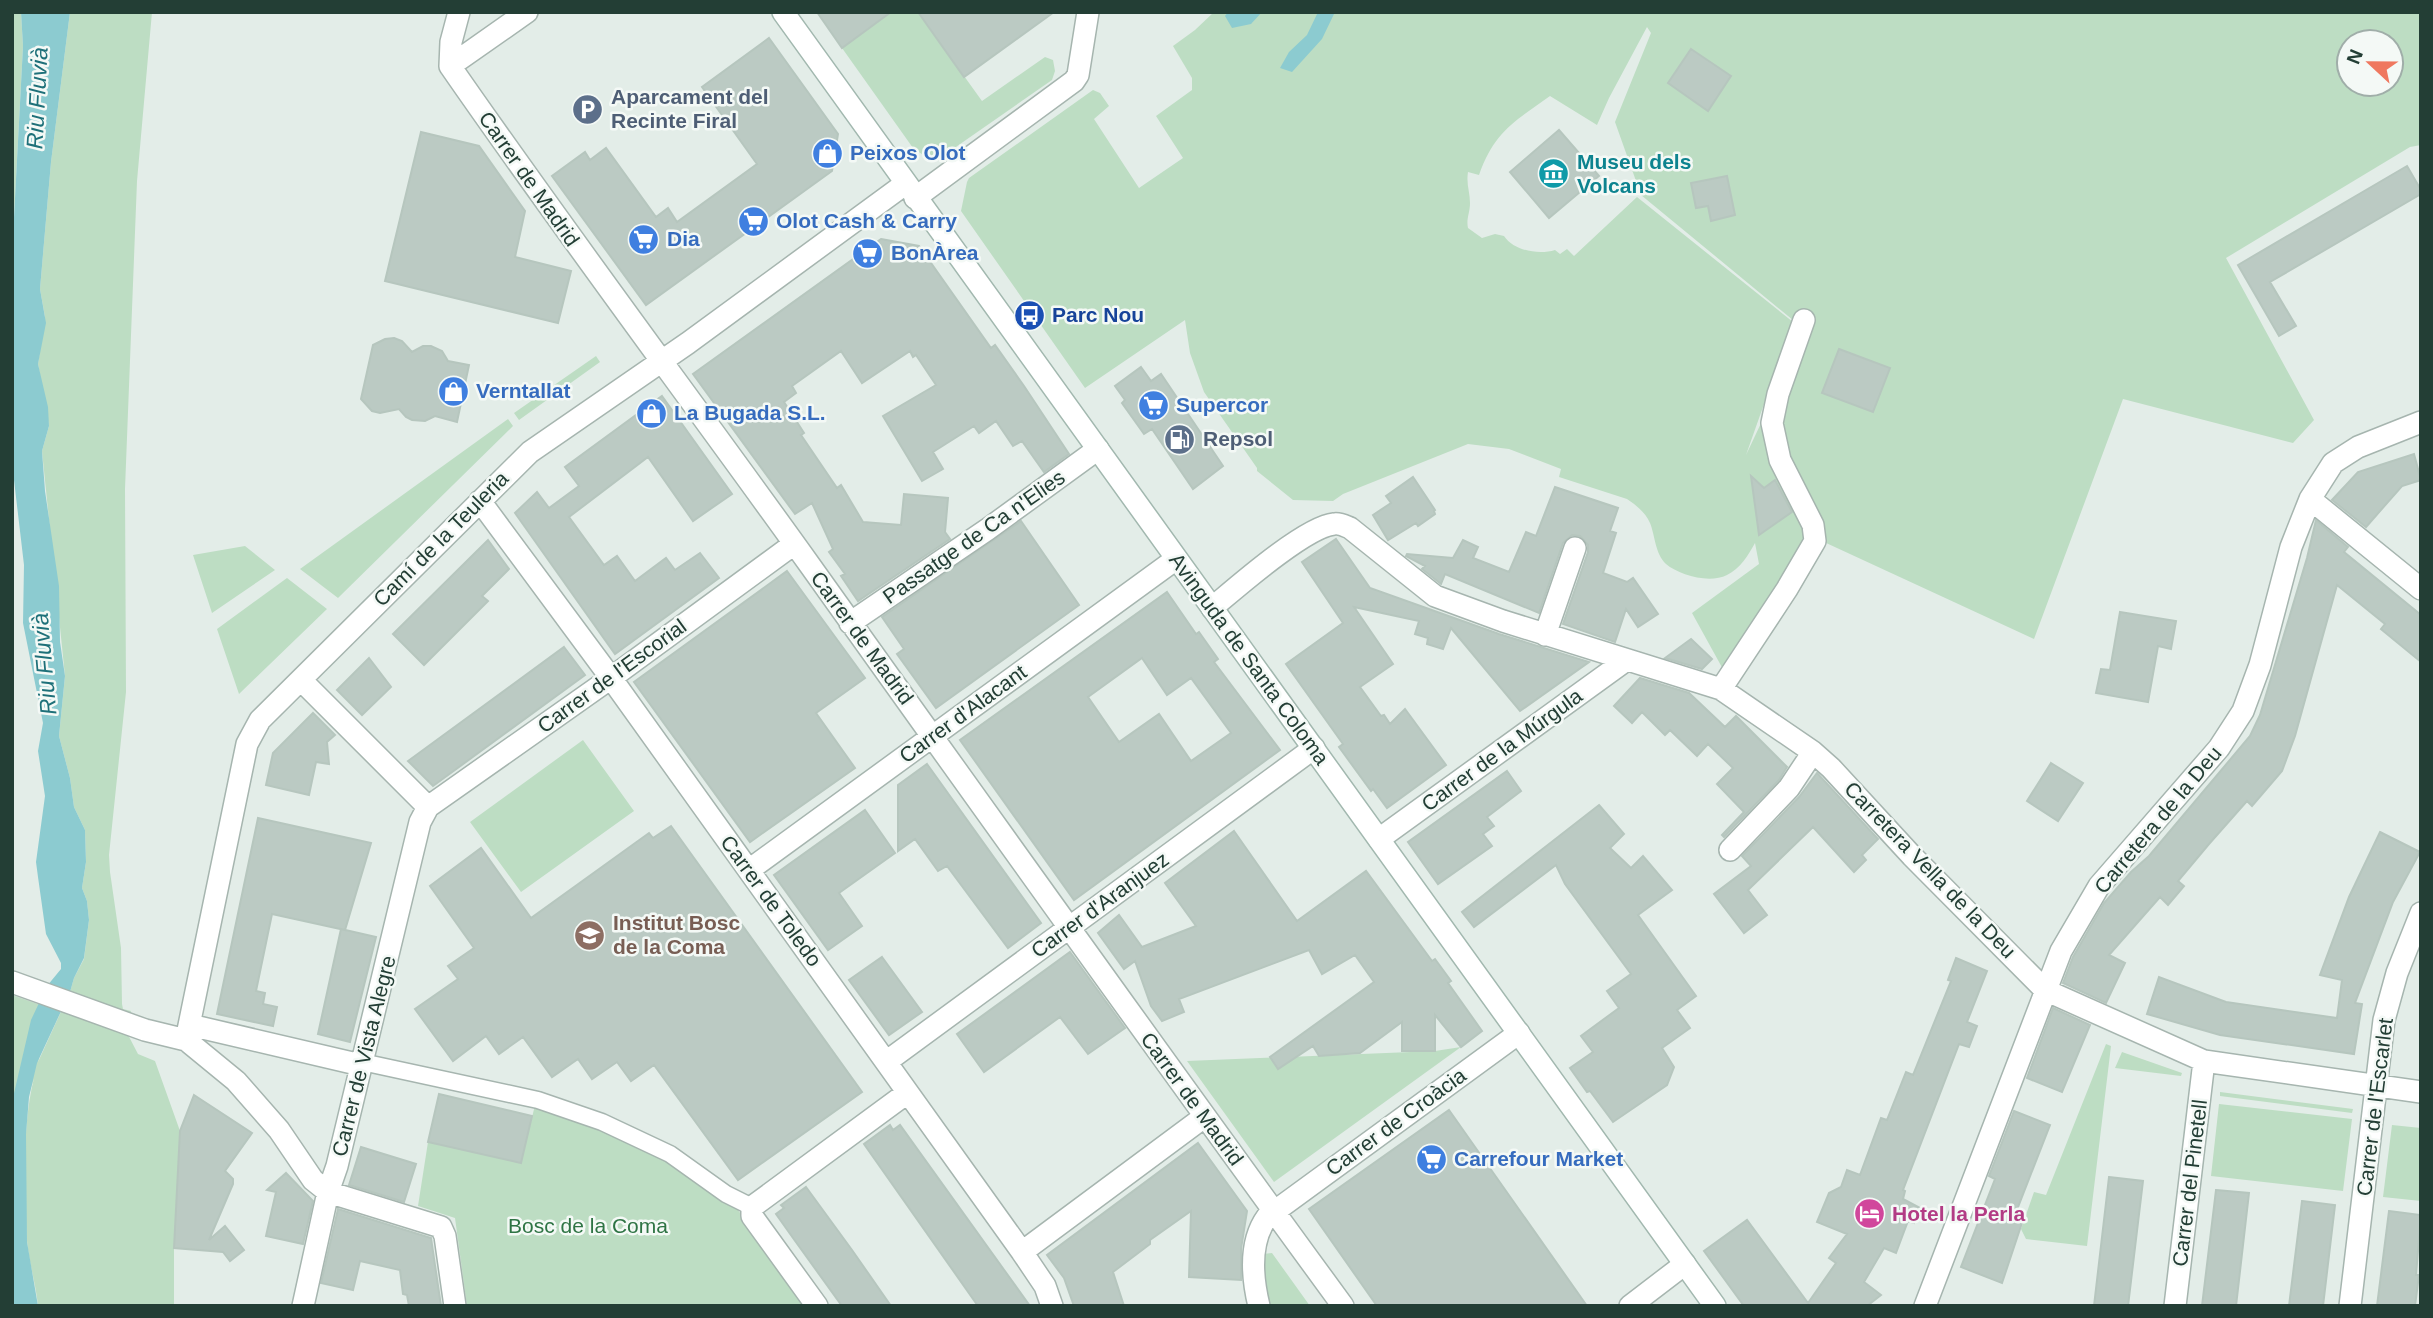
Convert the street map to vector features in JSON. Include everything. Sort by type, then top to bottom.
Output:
[{"type":"street","points":[[450,66],[451,42],[458,12]]},
{"type":"street","points":[[450,66],[527,12]]},
{"type":"street","name":"Avinguda de Santa Coloma","points":[[783,12],[1715,1306]]},
{"type":"street","name":"Camí de la Teuleria","points":[[188,1033],[247,744],[260,720],[530,452],[1074,81],[1078,75],[1088,12]]},
{"type":"street","name":"Carrer de Madrid","points":[[450,66],[543,201],[794,544],[1343,1306]]},
{"type":"street","points":[[1721,689],[1815,541],[1813,525],[1780,460],[1772,423],[1778,394],[1804,320]]},
{"type":"street","name":"Carretera de la Deu","points":[[1925,1306],[2062,951],[2099,886],[2219,748],[2243,711],[2260,665],[2291,547],[2310,499],[2333,463],[2358,447],[2421,422]]},
{"type":"street","name":"Passatge de Ca n'Elies","points":[[850,623],[988,529],[1098,449]]},
{"type":"street","points":[[2310,499],[2421,589]]},
{"type":"street","name":"Carrer de Toledo","points":[[480,501],[611,678],[1022,1252],[1045,1286],[1052,1306]]},
{"type":"street","name":"Carretera Vella de la Deu","points":[[1212,608],[1294,542],[1321,527],[1337,523],[1350,528],[1435,596],[1545,635],[1721,689],[1813,752],[1831,768],[1912,856],[2045,990]]},
{"type":"street","name":"Carrer de l'Escorial","points":[[428,807],[794,544]]},
{"type":"street","points":[[1545,635],[1575,548]]},
{"type":"street","name":"Carrer d'Alacant","points":[[749,870],[1176,559]]},
{"type":"street","name":"Carrer de la Múrgula","points":[[1379,839],[1625,660]]},
{"type":"street","points":[[301,680],[428,807]]},
{"type":"street","name":"Carrer d'Aranjuez","points":[[886,1062],[1314,748]]},
{"type":"street","points":[[1730,850],[1789,788],[1813,752]]},
{"type":"street","name":"Carrer de Vista Alegre","points":[[303,1306],[328,1192],[337,1166],[420,822],[428,807]]},
{"type":"street","name":"Carrer de l'Escarlet","points":[[2350,1306],[2384,1020],[2398,973],[2421,913]]},
{"type":"street","points":[[12,982],[145,1030],[188,1033],[362,1063],[538,1100],[602,1122],[670,1154],[752,1211],[817,1306]]},
{"type":"street","points":[[2045,990],[2204,1061],[2421,1091]]},
{"type":"street","points":[[188,1033],[279,1129],[313,1180],[328,1192],[440,1227],[445,1236],[455,1306]]},
{"type":"street","name":"Carrer de Croàcia","points":[[1273,1211],[1519,1033]]},
{"type":"street","name":"Carrer del Pinetell","points":[[2175,1306],[2204,1061]]},
{"type":"street","points":[[752,1211],[907,1093]]},
{"type":"street","points":[[1022,1252],[1205,1118]]},
{"type":"street","points":[[1259,1306],[1255,1270],[1256,1244],[1261,1225],[1273,1211]]},
{"type":"street","points":[[1630,1306],[1685,1264]]},
{"type":"green space","points":[[12,12],[21,12],[23,46],[12,255]]},
{"type":"green space","points":[[70,12],[152,12],[137,181],[125,489],[126,692],[109,855],[121,948],[122,1004],[123,1009],[131,1011],[126,1031],[138,1054],[155,1061],[180,1131],[174,1306],[38,1306],[27,1241],[25,1180],[27,1116],[34,1078],[14,1144],[12,1306],[12,995],[52,1009],[38,1062],[84,959],[89,920],[87,901],[82,888],[86,862],[85,830],[74,807],[59,736],[65,676],[42,451],[49,426],[38,364],[45,317],[40,289],[51,162]]},
{"type":"green space","points":[[891,12],[918,12],[982,101],[1045,57],[1053,60],[1055,71],[1052,80],[940,158],[926,157],[913,148],[842,48]]},
{"type":"green space","points":[[1214,12],[2421,12],[2421,145],[2410,147],[2226,258],[2314,420],[2293,443],[2123,399],[2034,639],[1824,542],[1724,671],[1692,613],[1759,564],[1755,543],[1740,565],[1727,575],[1712,579],[1686,575],[1662,560],[1648,519],[1627,499],[1559,477],[1561,469],[1509,449],[1468,444],[1343,494],[1333,501],[1293,500],[1257,471],[1204,392],[1190,353],[1185,320],[1085,388],[961,211],[967,182],[1093,90],[1100,93],[1109,106],[1094,119],[1139,188],[1183,158],[1156,116],[1192,90],[1192,78],[1173,46]],"holes":[[[1647,27],[1651,33],[1615,122],[1641,195],[1805,330],[1746,455],[1793,322],[1637,197],[1574,256],[1567,249],[1560,254],[1555,250],[1527,250],[1514,245],[1504,236],[1495,234],[1482,238],[1468,228],[1468,172],[1479,175],[1492,148],[1507,129],[1550,96],[1597,125]]]},
{"type":"green space","points":[[596,356],[600,362],[519,420],[514,413]]},
{"type":"green space","points":[[508,419],[513,426],[338,598],[300,569]]},
{"type":"green space","points":[[245,546],[275,570],[212,613],[193,555]]},
{"type":"green space","points":[[287,578],[327,609],[239,694],[217,629]]},
{"type":"green space","points":[[583,740],[634,811],[521,892],[470,822]]},
{"type":"green space","points":[[2106,1044],[2111,1046],[2087,1246],[2026,1239],[2021,1229],[2034,1192],[2046,1195]]},
{"type":"green space","points":[[1461,1047],[1274,1182],[1187,1061],[1435,1051]]},
{"type":"green space","points":[[2122,1052],[2182,1073],[2181,1076],[2115,1068]]},
{"type":"green space","points":[[2220,1092],[2353,1109],[2352,1113],[2220,1096]]},
{"type":"green space","points":[[2219,1104],[2352,1119],[2343,1191],[2211,1176]]},
{"type":"green space","name":"Bosc de la Coma","points":[[535,1105],[599,1125],[653,1151],[730,1202],[806,1306],[467,1306],[455,1218],[418,1206],[428,1142],[521,1163]]},
{"type":"green space","points":[[2392,1125],[2421,1128],[2421,1201],[2383,1197]]},
{"type":"green space","points":[[1272,1253],[1310,1306],[1266,1306],[1263,1254]]},
{"type":"water","name":"Riu Fluvià","points":[[21,12],[70,12],[51,162],[40,289],[46,323],[38,364],[48,407],[49,426],[42,451],[59,586],[60,642],[65,676],[59,736],[74,807],[85,830],[86,862],[82,888],[87,901],[89,920],[84,958],[37,1063],[29,1097],[26,1134],[27,1242],[38,1306],[12,1306],[12,1102],[31,1020],[47,986],[61,969],[61,963],[46,934],[36,862],[45,796],[38,751],[43,723],[23,623],[24,565],[12,463],[12,255],[23,46]]},
{"type":"water","points":[[1228,12],[1262,12],[1251,24],[1232,28],[1225,16]]},
{"type":"water","points":[[1318,12],[1334,12],[1322,39],[1292,72],[1280,68],[1289,52],[1307,35]]},
{"type":"building","points":[[817,12],[891,12],[842,48]]},
{"type":"building","points":[[918,12],[1054,12],[964,77]]},
{"type":"building","points":[[769,38],[838,134],[832,171],[646,305],[552,176],[585,152],[590,160],[606,148],[656,217],[668,208],[677,222],[757,164],[702,87]]},
{"type":"building","points":[[1691,49],[1731,76],[1708,111],[1668,83]]},
{"type":"building","name":"Museu dels Volcans","points":[[1559,130],[1599,176],[1549,218],[1510,172]]},
{"type":"building","points":[[421,132],[479,146],[525,211],[515,257],[571,271],[558,323],[385,281]]},
{"type":"building","points":[[2407,166],[2421,194],[2270,282],[2296,326],[2279,336],[2238,265]]},
{"type":"building","points":[[1727,176],[1735,215],[1711,221],[1708,206],[1696,208],[1691,183]]},
{"type":"building","points":[[881,239],[919,246],[991,348],[995,345],[1069,454],[1044,472],[1022,441],[1013,446],[996,421],[979,433],[974,426],[933,452],[943,469],[922,481],[883,416],[936,385],[916,355],[913,357],[910,351],[862,383],[841,351],[792,386],[796,393],[784,402],[804,433],[801,435],[837,488],[841,485],[863,522],[901,525],[904,494],[948,498],[945,532],[950,539],[858,601],[841,576],[845,574],[829,552],[833,549],[812,503],[795,514],[693,374]]},
{"type":"building","points":[[394,338],[402,341],[412,352],[423,346],[431,346],[442,351],[448,361],[469,365],[457,422],[435,416],[425,421],[412,420],[399,409],[380,413],[372,411],[361,399],[373,345]]},
{"type":"building","points":[[1839,349],[1890,368],[1873,412],[1822,393]]},
{"type":"building","points":[[1141,367],[1151,381],[1161,374],[1223,466],[1193,489],[1152,429],[1144,434],[1122,403],[1125,400],[1115,386]]},
{"type":"building","points":[[662,396],[732,494],[693,521],[648,457],[569,517],[604,565],[617,556],[635,581],[666,558],[675,570],[700,553],[719,578],[615,654],[515,513],[537,492],[549,508],[579,486],[565,467]]},
{"type":"building","points":[[2414,454],[2421,480],[2402,486],[2366,527],[2332,500],[2358,472]]},
{"type":"building","points":[[1751,476],[1764,488],[1775,480],[1792,512],[1759,535]]},
{"type":"building","points":[[1413,477],[1435,514],[1418,526],[1416,523],[1388,540],[1373,515],[1391,503],[1386,496]]},
{"type":"building","points":[[1555,487],[1618,508],[1610,531],[1616,533],[1603,573],[1627,582],[1633,578],[1658,614],[1638,627],[1626,609],[1615,642],[1563,624],[1588,552],[1588,545],[1580,536],[1572,535],[1563,543],[1539,613],[1445,574],[1441,584],[1422,569],[1425,566],[1406,556],[1453,558],[1463,540],[1478,547],[1473,558],[1509,572],[1526,532],[1536,536]]},
{"type":"building","points":[[2316,520],[2348,547],[2344,552],[2421,615],[2421,662],[2381,629],[2385,624],[2337,585],[2295,736],[2282,771],[2252,806],[2247,801],[2209,844],[2178,881],[2184,886],[2168,905],[2160,897],[2109,955],[2125,963],[2106,1003],[2063,983],[2073,957],[2104,903],[2149,856],[2250,736],[2260,715]]},
{"type":"building","points":[[1021,521],[1079,605],[936,708],[897,654],[904,649],[882,617]]},
{"type":"building","points":[[1336,539],[1370,588],[1499,634],[1589,662],[1520,711],[1451,628],[1443,649],[1427,644],[1428,638],[1415,634],[1419,621],[1354,607],[1393,664],[1360,687],[1390,724],[1405,709],[1446,765],[1387,808],[1339,747],[1343,744],[1286,664],[1343,623],[1302,562]]},
{"type":"building","points":[[488,540],[509,569],[482,596],[488,601],[424,665],[393,634]]},
{"type":"building","points":[[787,571],[865,678],[816,713],[855,768],[750,842],[634,682]]},
{"type":"building","points":[[1167,592],[1196,634],[1199,632],[1218,659],[1214,662],[1280,750],[1074,900],[960,740]],"holes":[[[1142,658],[1167,695],[1191,678],[1231,733],[1191,761],[1159,714],[1119,742],[1088,697]]]},
{"type":"building","points":[[2120,612],[2176,621],[2171,649],[2158,646],[2148,702],[2096,693],[2101,669],[2110,670]]},
{"type":"building","points":[[1691,639],[1712,659],[1702,669],[1665,658]]},
{"type":"building","points":[[564,647],[585,675],[433,786],[408,761]]},
{"type":"building","points":[[369,658],[391,687],[362,715],[337,690]]},
{"type":"building","points":[[1640,678],[1689,693],[1725,727],[1736,716],[1787,767],[1779,780],[1724,837],[1722,835],[1744,812],[1717,784],[1733,768],[1708,744],[1697,756],[1670,730],[1665,735],[1642,712],[1632,723],[1614,706]]},
{"type":"building","points":[[313,713],[335,735],[327,742],[329,764],[316,762],[309,795],[266,785],[273,753]]},
{"type":"building","points":[[2051,763],[2083,783],[2058,821],[2027,801]]},
{"type":"building","points":[[927,764],[1041,923],[1008,948],[947,866],[938,871],[915,839],[898,851],[898,785]]},
{"type":"building","points":[[1507,771],[1521,791],[1487,817],[1494,826],[1483,834],[1492,846],[1438,884],[1408,842]]},
{"type":"building","points":[[1817,773],[1878,839],[1862,855],[1866,860],[1854,872],[1813,827],[1748,890],[1767,915],[1744,933],[1714,894],[1751,866],[1742,856],[1799,797]]},
{"type":"building","points":[[1599,805],[1624,834],[1610,848],[1631,868],[1643,856],[1672,890],[1638,915],[1696,996],[1677,1010],[1690,1028],[1662,1048],[1674,1067],[1667,1085],[1613,1122],[1570,1068],[1593,1052],[1581,1036],[1619,1008],[1607,991],[1631,974],[1565,884],[1556,865],[1474,927],[1462,912]]},
{"type":"building","points":[[865,810],[895,853],[839,893],[862,926],[828,950],[774,875]]},
{"type":"building","points":[[258,818],[371,843],[345,930],[272,914],[256,991],[265,993],[263,1004],[277,1007],[273,1026],[217,1014]]},
{"type":"building","name":"Institut Bosc de la Coma","points":[[671,826],[862,1092],[738,1180],[654,1065],[631,1081],[617,1062],[592,1079],[578,1059],[552,1077],[523,1037],[499,1054],[486,1036],[453,1061],[415,1009],[458,979],[448,966],[474,948],[430,886],[481,848],[531,918],[649,833],[653,838]]},
{"type":"building","points":[[1234,831],[1297,921],[1366,871],[1432,961],[1435,959],[1451,981],[1448,983],[1482,1031],[1461,1047],[1435,1015],[1435,1051],[1402,1051],[1402,1022],[1360,1053],[1319,1056],[1313,1046],[1278,1069],[1270,1057],[1374,982],[1355,955],[1322,974],[1309,950],[1179,999],[1184,1012],[1162,1021],[1151,1006],[1135,961],[1124,969],[1098,933],[1119,915],[1142,947],[1196,926],[1165,883]]},
{"type":"building","points":[[2380,832],[2420,852],[2393,902],[2355,1003],[2362,1004],[2354,1054],[2220,1035],[2147,1014],[2159,977],[2226,1002],[2337,1018],[2342,980],[2320,975],[2349,897]]},
{"type":"building","points":[[341,929],[376,937],[350,1042],[318,1034]]},
{"type":"building","points":[[1070,952],[1125,1028],[1088,1054],[1060,1017],[984,1072],[957,1034]]},
{"type":"building","points":[[882,957],[922,1012],[889,1035],[849,980]]},
{"type":"building","points":[[1956,958],[1987,971],[1967,1022],[1977,1026],[1969,1047],[1959,1044],[1903,1190],[1903,1199],[1920,1208],[1914,1223],[1908,1221],[1896,1253],[1884,1248],[1864,1282],[1881,1295],[1867,1306],[1744,1306],[1704,1251],[1747,1220],[1808,1303],[1836,1263],[1829,1258],[1847,1234],[1817,1222],[1829,1193],[1841,1187],[1847,1170],[1860,1175],[1881,1118],[1887,1120],[1906,1072],[1913,1075],[1951,981],[1948,980]]},
{"type":"building","points":[[2053,1008],[2090,1025],[2062,1092],[2027,1078]]},
{"type":"building","points":[[439,1094],[532,1116],[521,1163],[428,1142]]},
{"type":"building","points":[[194,1095],[252,1133],[225,1171],[233,1179],[233,1184],[209,1240],[225,1226],[244,1250],[230,1261],[223,1252],[174,1248],[180,1131]]},
{"type":"building","name":"Carrefour Market","points":[[1449,1110],[1587,1306],[1377,1306],[1309,1209]]},
{"type":"building","points":[[2014,1111],[2050,1125],[2013,1220],[2022,1223],[2002,1283],[1961,1267],[1995,1179],[1989,1176]]},
{"type":"building","points":[[890,1125],[893,1130],[900,1125],[1030,1306],[978,1306],[864,1144]]},
{"type":"building","points":[[1198,1143],[1247,1211],[1241,1249],[1241,1280],[1189,1277],[1191,1211],[1150,1240],[1150,1244],[1113,1272],[1124,1306],[1074,1306],[1064,1278],[1047,1255]]},
{"type":"building","points":[[361,1147],[416,1164],[404,1202],[349,1185]]},
{"type":"building","points":[[286,1173],[313,1201],[303,1244],[266,1236],[276,1192],[267,1190]]},
{"type":"building","points":[[2109,1177],[2143,1181],[2128,1306],[2094,1306]]},
{"type":"building","points":[[806,1187],[891,1306],[842,1306],[793,1238],[776,1214],[784,1208],[781,1205]]},
{"type":"building","points":[[2216,1190],[2249,1193],[2236,1306],[2202,1306]]},
{"type":"building","points":[[2302,1201],[2335,1205],[2323,1306],[2289,1306]]},
{"type":"building","points":[[338,1209],[431,1238],[441,1306],[409,1306],[407,1295],[403,1294],[400,1270],[360,1261],[353,1290],[321,1283]]},
{"type":"building","points":[[2389,1211],[2421,1215],[2415,1306],[2377,1306]]},
{"type":"place","name":"Aparcament del Recinte Firal","points":[[588,109]]},
{"type":"place","name":"Peixos Olot","points":[[827,153]]},
{"type":"place","name":"Museu dels Volcans","points":[[1554,174]]},
{"type":"place","name":"Olot Cash & Carry","points":[[753,221]]},
{"type":"place","name":"Dia","points":[[644,239]]},
{"type":"place","name":"BonÀrea","points":[[868,253]]},
{"type":"place","name":"Parc Nou","points":[[1029,315]]},
{"type":"place","name":"Verntallat","points":[[453,391]]},
{"type":"place","name":"Supercor","points":[[1153,405]]},
{"type":"place","name":"La Bugada S.L.","points":[[651,413]]},
{"type":"place","name":"Repsol","points":[[1180,439]]},
{"type":"place","name":"Institut Bosc de la Coma","points":[[590,935]]},
{"type":"place","name":"Carrefour Market","points":[[1431,1159]]},
{"type":"place","name":"Hotel la Perla","points":[[1869,1214]]}]
